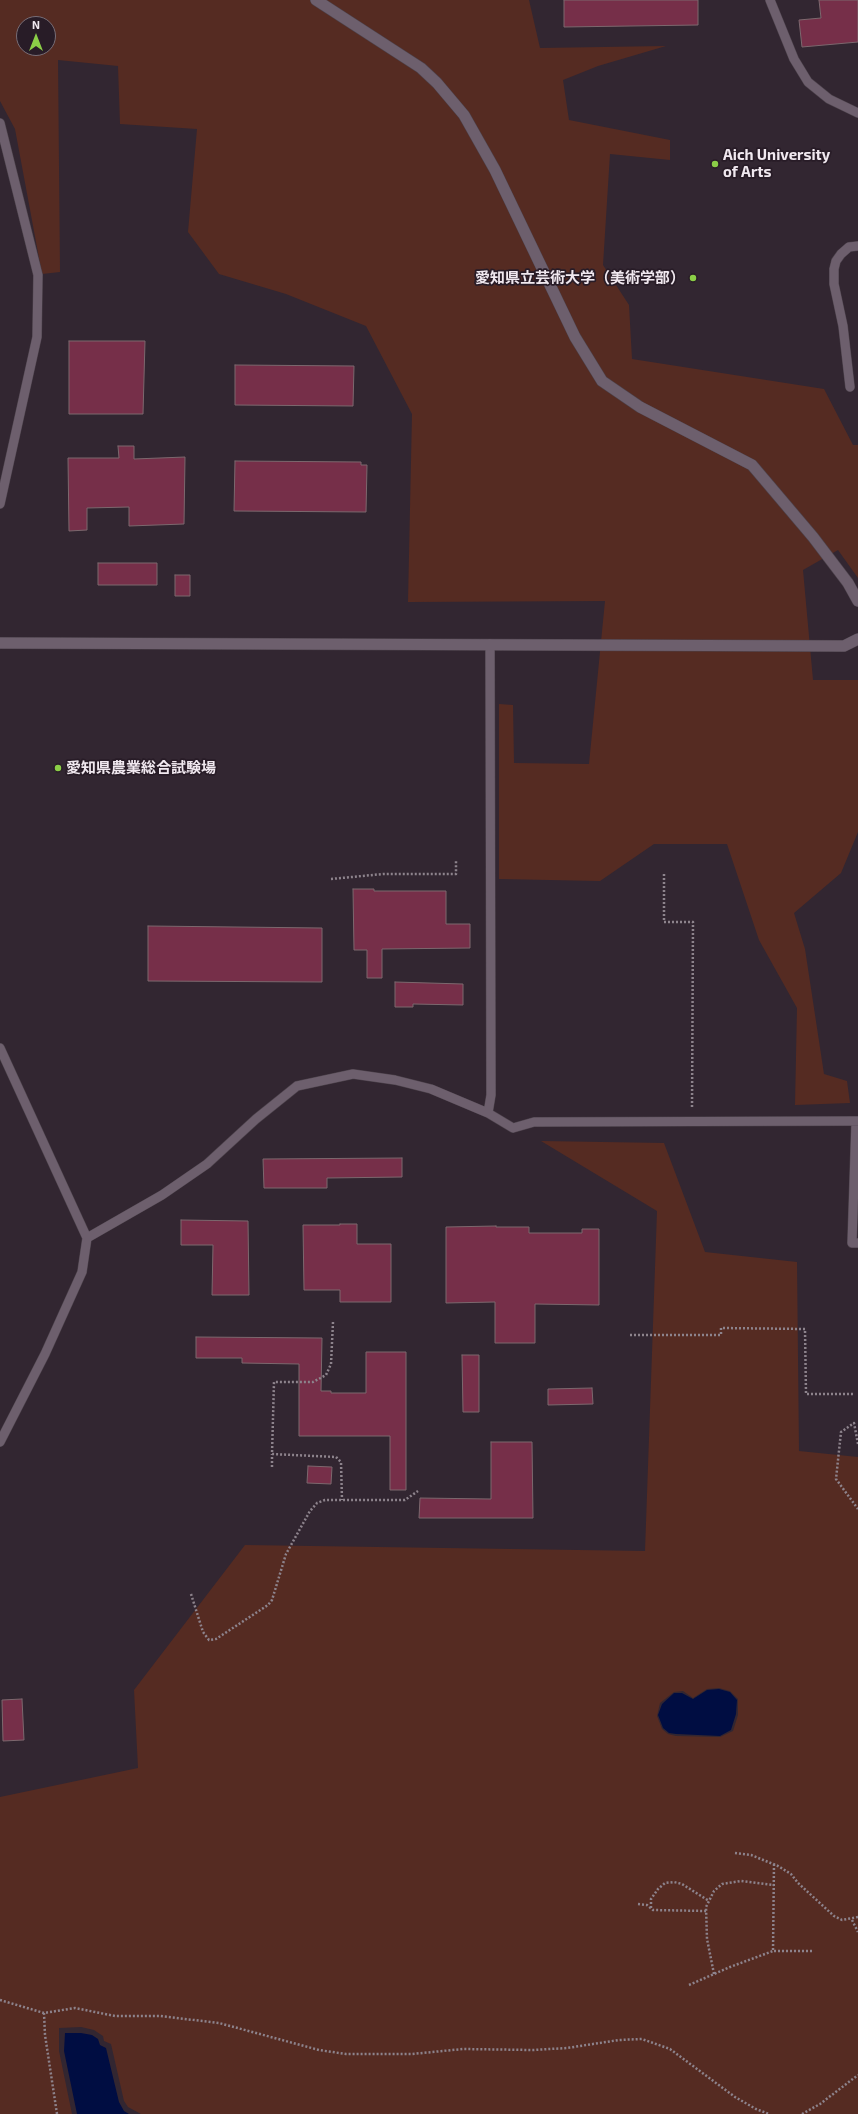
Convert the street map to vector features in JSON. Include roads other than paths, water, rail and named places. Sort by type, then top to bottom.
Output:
[{"type":"street","points":[[316,0],[421,68],[437,83],[464,116],[495,170],[575,337],[602,381],[640,407],[752,465],[813,537],[848,583],[858,601]]},
{"type":"street","points":[[0,643],[844,646],[858,638]]},
{"type":"lane","points":[[770,0],[794,59],[808,82],[829,99],[858,113]]},
{"type":"lane","points":[[0,123],[38,275],[37,337],[0,504]]},
{"type":"lane","points":[[850,387],[843,326],[834,284],[834,269],[836,261],[841,254],[849,247],[858,246]]},
{"type":"lane","points":[[488,1113],[490,1095],[490,644]]},
{"type":"lane","points":[[0,1048],[87,1238],[82,1272],[45,1354],[0,1442]]},
{"type":"lane","points":[[87,1238],[162,1195],[207,1164],[256,1119],[297,1086],[353,1074],[395,1080],[431,1090],[488,1113],[513,1128],[534,1122],[857,1122],[852,1243],[858,1243]]},
{"type":"place","name":"Aich University of Arts","points":[[715,164]]},
{"type":"place","name":"愛知県立芸術大学（美術学部）","points":[[693,278]]},
{"type":"place","name":"愛知県農業総合試験場","points":[[58,768]]}]
